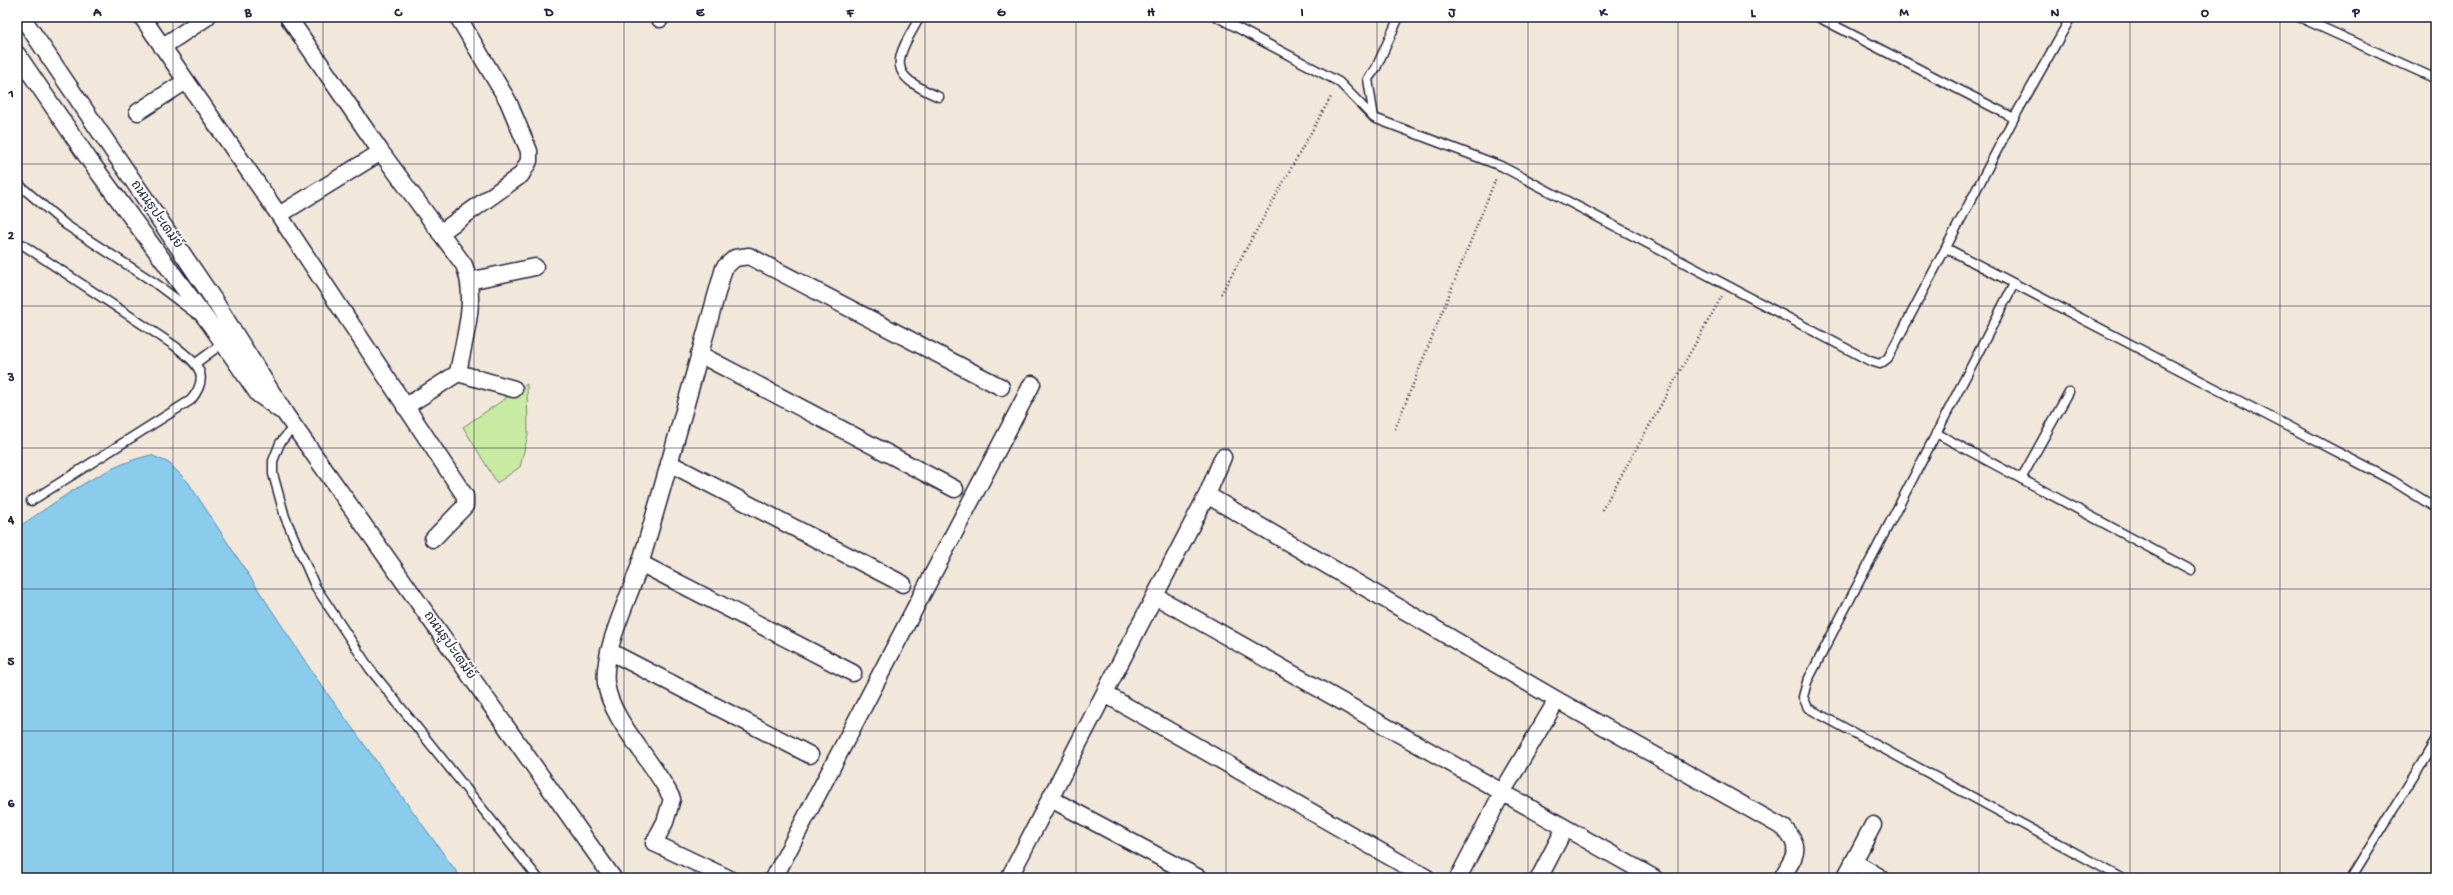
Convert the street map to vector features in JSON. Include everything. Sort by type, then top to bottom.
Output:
[{"type":"street","name":"ถนนธูปะเตมีย์","points":[[22,17],[214,300],[290,420],[613,878]]},
{"type":"street","points":[[142,17],[279,215],[465,496],[465,506],[433,539]]},
{"type":"street","points":[[162,47],[206,17]]},
{"type":"street","points":[[288,17],[381,152],[464,265],[469,281],[470,306],[458,373],[406,407]]},
{"type":"street","points":[[440,233],[521,175],[529,160],[529,151],[508,101],[458,17]]},
{"type":"street","name":"ถนนธูปะเตมีย์","points":[[17,54],[90,160],[210,324],[258,394],[290,420]]},
{"type":"street","points":[[138,112],[186,81]]},
{"type":"street","points":[[279,215],[381,152]]},
{"type":"street","points":[[728,878],[654,843],[665,822],[672,799],[661,778],[610,704],[605,681],[609,651],[640,563],[724,268],[735,258],[749,256],[1001,387]]},
{"type":"street","points":[[469,281],[535,267]]},
{"type":"street","points":[[699,354],[955,489]]},
{"type":"street","points":[[458,373],[514,389]]},
{"type":"street","points":[[774,878],[1032,384]]},
{"type":"street","points":[[1009,878],[1207,495],[1223,457]]},
{"type":"street","points":[[669,463],[904,584]]},
{"type":"street","points":[[1207,495],[1557,700],[1784,828],[1795,840],[1796,852],[1782,878]]},
{"type":"street","points":[[640,563],[853,673]]},
{"type":"street","points":[[1155,596],[1654,878]]},
{"type":"street","points":[[609,651],[810,755]]},
{"type":"street","points":[[1105,694],[1428,878]]},
{"type":"street","points":[[1458,878],[1502,791],[1557,700]]},
{"type":"street","points":[[1051,799],[1199,878]]},
{"type":"street","points":[[1845,878],[1873,825]]},
{"type":"street","points":[[1539,878],[1565,828]]},
{"type":"street","points":[[1854,862],[1881,878]]},
{"type":"lane","points":[[920,17],[905,43],[899,62],[900,72],[910,83],[939,97]]},
{"type":"lane","points":[[1217,17],[1339,82],[1374,118],[1501,166],[1727,287],[1870,361],[1880,364],[1888,358],[2014,118],[2071,17]]},
{"type":"lane","points":[[1374,118],[1368,79],[1379,62],[1399,17]]},
{"type":"lane","points":[[1818,17],[2014,118]]},
{"type":"lane","points":[[2299,17],[2436,79]]},
{"type":"lane","points":[[17,183],[66,225],[155,283],[210,324]]},
{"type":"lane","points":[[17,241],[143,325],[196,363],[202,376],[200,389],[191,400],[31,501]]},
{"type":"lane","points":[[1946,248],[2393,481],[2436,508]]},
{"type":"lane","points":[[2014,284],[1807,682],[1803,697],[1808,708],[2122,878]]},
{"type":"lane","points":[[196,363],[222,343]]},
{"type":"lane","points":[[2021,479],[2069,392]]},
{"type":"lane","points":[[290,420],[273,461],[273,474],[285,517],[315,586],[370,669],[538,878]]},
{"type":"lane","points":[[1936,434],[2191,570]]},
{"type":"lane","points":[[2350,878],[2436,740]]},
{"type":"path","points":[[1221,294],[1339,82]]},
{"type":"path","points":[[1395,429],[1501,166]]},
{"type":"path","points":[[1602,510],[1727,287]]},
{"type":"green space","points":[[527,384],[528,435],[520,467],[497,483],[463,427]]},
{"type":"water","points":[[151,455],[169,463],[188,482],[314,675],[461,878],[17,878],[17,528],[64,496],[98,476],[115,467]]}]
